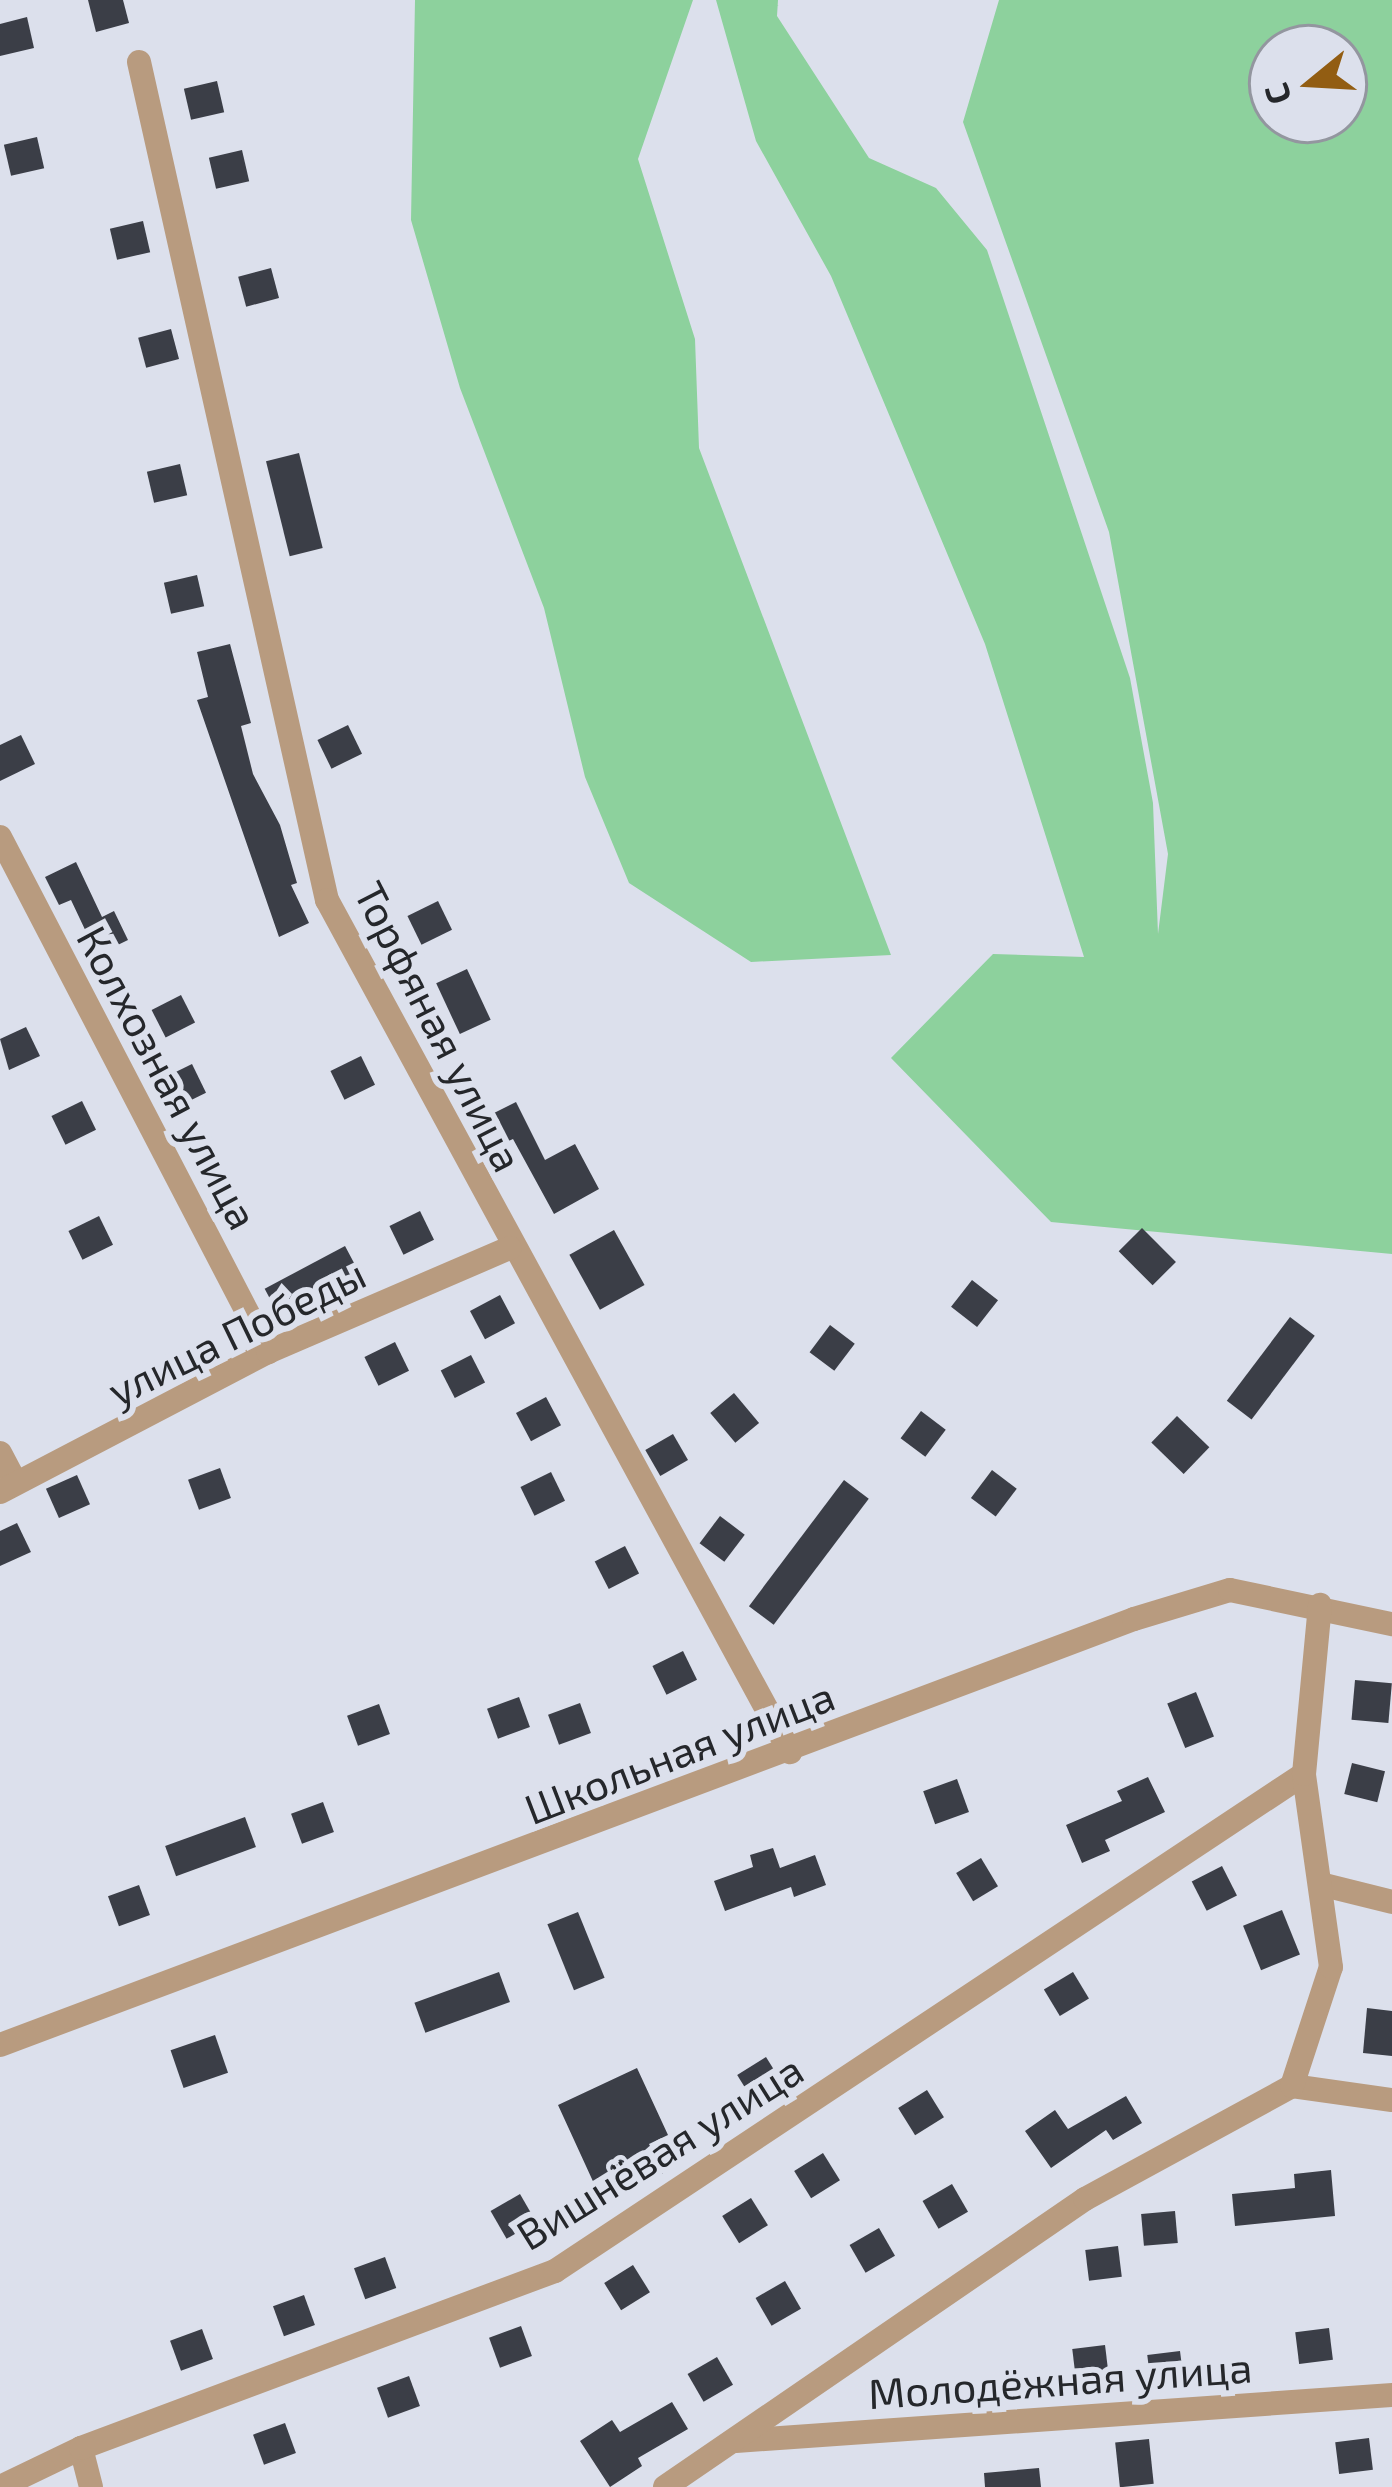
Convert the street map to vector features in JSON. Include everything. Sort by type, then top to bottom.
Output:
[{"type":"street","name":"Торфяная улица","points":[[139,62],[327,900],[510,1248],[790,1752]]},
{"type":"street","name":"Колхозная улица","points":[[0,837],[268,1352]]},
{"type":"street","name":"улица Победы","points":[[8,1487],[268,1352],[510,1248]]},
{"type":"street","points":[[0,1453],[8,1487]]},
{"type":"street","name":"Школьная улица","points":[[0,2045],[1135,1619],[1230,1590],[1320,1605],[1392,1624]]},
{"type":"street","points":[[1292,2086],[1331,1967],[1324,1885],[1304,1774],[1320,1605]]},
{"type":"street","name":"Вишнёвая улица","points":[[1,2487],[81,2448],[555,2271],[1304,1774]]},
{"type":"street","points":[[1324,1885],[1392,1902]]},
{"type":"street","points":[[665,2487],[1085,2199],[1292,2086],[1392,2100]]},
{"type":"street","name":"Молодёжная улица","points":[[734,2441],[1392,2395]]},
{"type":"street","points":[[81,2448],[91,2487]]},
{"type":"green space","points":[[415,0],[693,0],[638,159],[695,339],[699,448],[891,955],[751,962],[629,883],[585,777],[544,608],[460,388],[411,220]]},
{"type":"green space","points":[[716,0],[778,0],[777,16],[869,158],[936,188],[987,250],[1130,678],[1153,803],[1158,934],[1168,854],[1109,532],[963,122],[999,0],[1392,0],[1392,1254],[1051,1222],[891,1058],[993,954],[1084,957],[985,644],[831,276],[756,141]]},
{"type":"building","points":[[88,0],[123,0],[129,23],[96,32]]},
{"type":"building","points":[[27,17],[34,48],[0,56],[0,24]]},
{"type":"building","points":[[217,81],[224,112],[191,120],[184,89]]},
{"type":"building","points":[[37,137],[44,168],[11,176],[4,145]]},
{"type":"building","points":[[242,150],[249,181],[216,189],[209,158]]},
{"type":"building","points":[[143,221],[150,252],[117,260],[110,229]]},
{"type":"building","points":[[271,268],[279,298],[246,307],[238,277]]},
{"type":"building","points":[[171,329],[179,359],[146,368],[138,338]]},
{"type":"building","points":[[299,453],[323,548],[290,556],[266,461]]},
{"type":"building","points":[[180,464],[187,495],[154,503],[147,472]]},
{"type":"building","points":[[197,575],[204,606],[171,614],[164,583]]},
{"type":"building","points":[[230,644],[251,723],[241,726],[253,774],[280,825],[297,883],[291,885],[309,923],[279,937],[197,700],[208,697],[197,652]]},
{"type":"building","points":[[348,725],[362,754],[331,769],[317,740]]},
{"type":"building","points":[[21,735],[35,764],[0,781],[0,745]]},
{"type":"building","points":[[76,862],[102,917],[114,911],[128,940],[97,955],[71,900],[59,905],[45,877]]},
{"type":"building","points":[[438,901],[452,930],[421,945],[407,916]]},
{"type":"building","points":[[467,969],[491,1020],[460,1034],[436,983]]},
{"type":"building","points":[[181,995],[195,1023],[166,1038],[152,1010]]},
{"type":"building","points":[[26,1027],[40,1056],[9,1070],[0,1039]]},
{"type":"building","points":[[361,1056],[375,1085],[344,1100],[330,1071]]},
{"type":"building","points":[[192,1064],[206,1093],[175,1108],[161,1079]]},
{"type":"building","points":[[82,1101],[96,1130],[65,1145],[51,1116]]},
{"type":"building","points":[[516,1102],[545,1160],[575,1144],[599,1189],[554,1214],[513,1139],[500,1145],[486,1117]]},
{"type":"building","points":[[420,1211],[434,1240],[403,1255],[389,1226]]},
{"type":"building","points":[[99,1216],[113,1245],[82,1260],[68,1231]]},
{"type":"building","points":[[1142,1228],[1176,1262],[1153,1285],[1119,1251]]},
{"type":"building","points":[[614,1230],[645,1285],[600,1310],[569,1255]]},
{"type":"building","points":[[345,1246],[360,1274],[280,1317],[265,1289]]},
{"type":"building","points":[[972,1280],[998,1300],[977,1327],[951,1307]]},
{"type":"building","points":[[500,1295],[515,1323],[485,1339],[470,1311]]},
{"type":"building","points":[[1290,1317],[1315,1336],[1252,1420],[1227,1401]]},
{"type":"building","points":[[830,1325],[855,1344],[834,1371],[810,1352]]},
{"type":"building","points":[[395,1342],[409,1371],[378,1386],[364,1357]]},
{"type":"building","points":[[471,1355],[485,1383],[455,1398],[441,1370]]},
{"type":"building","points":[[734,1393],[759,1423],[735,1443],[710,1413]]},
{"type":"building","points":[[546,1397],[561,1425],[531,1441],[516,1413]]},
{"type":"building","points":[[921,1411],[946,1430],[925,1457],[901,1438]]},
{"type":"building","points":[[1177,1416],[1209,1447],[1184,1474],[1151,1443]]},
{"type":"building","points":[[673,1434],[688,1460],[660,1476],[645,1450]]},
{"type":"building","points":[[220,1468],[231,1498],[199,1510],[188,1480]]},
{"type":"building","points":[[992,1470],[1017,1489],[996,1517],[971,1498]]},
{"type":"building","points":[[551,1472],[565,1501],[534,1516],[520,1487]]},
{"type":"building","points":[[77,1475],[90,1504],[59,1518],[46,1489]]},
{"type":"building","points":[[844,1480],[869,1499],[774,1625],[749,1606]]},
{"type":"building","points":[[720,1516],[745,1535],[724,1562],[700,1543]]},
{"type":"building","points":[[17,1523],[31,1552],[0,1566],[0,1531]]},
{"type":"building","points":[[625,1546],[639,1574],[609,1589],[595,1561]]},
{"type":"building","points":[[683,1651],[697,1680],[666,1695],[652,1666]]},
{"type":"building","points":[[1355,1680],[1392,1683],[1388,1723],[1352,1720]]},
{"type":"building","points":[[1196,1692],[1214,1737],[1185,1748],[1167,1704]]},
{"type":"building","points":[[519,1697],[530,1727],[498,1739],[487,1709]]},
{"type":"building","points":[[580,1703],[591,1733],[559,1745],[548,1715]]},
{"type":"building","points":[[379,1704],[390,1734],[358,1746],[347,1716]]},
{"type":"building","points":[[1352,1763],[1385,1771],[1377,1802],[1344,1794]]},
{"type":"building","points":[[1148,1777],[1165,1812],[1105,1840],[1110,1851],[1082,1863],[1066,1825],[1122,1801],[1117,1791]]},
{"type":"building","points":[[957,1779],[969,1812],[935,1824],[923,1791]]},
{"type":"building","points":[[323,1802],[334,1832],[302,1844],[291,1814]]},
{"type":"building","points":[[245,1817],[256,1847],[176,1876],[165,1846]]},
{"type":"building","points":[[773,1848],[780,1868],[815,1855],[826,1885],[794,1897],[791,1887],[725,1911],[714,1881],[753,1867],[750,1855]]},
{"type":"building","points":[[981,1858],[998,1886],[973,1901],[956,1873]]},
{"type":"building","points":[[1222,1866],[1237,1895],[1207,1911],[1192,1881]]},
{"type":"building","points":[[139,1885],[150,1915],[119,1926],[108,1896]]},
{"type":"building","points":[[1282,1910],[1300,1955],[1261,1970],[1243,1926]]},
{"type":"building","points":[[578,1912],[605,1978],[574,1990],[547,1924]]},
{"type":"building","points":[[499,1972],[510,2002],[425,2033],[414,2003]]},
{"type":"building","points":[[1073,1972],[1089,1999],[1060,2016],[1044,1990]]},
{"type":"building","points":[[1367,2008],[1392,2011],[1392,2056],[1363,2053]]},
{"type":"building","points":[[215,2035],[228,2073],[184,2088],[171,2050]]},
{"type":"building","points":[[766,2057],[783,2084],[754,2102],[737,2075]]},
{"type":"building","points":[[637,2068],[668,2135],[649,2144],[663,2173],[602,2201],[558,2105]]},
{"type":"building","points":[[927,2090],[944,2117],[915,2135],[898,2108]]},
{"type":"building","points":[[1126,2096],[1142,2123],[1113,2140],[1106,2130],[1051,2168],[1025,2131],[1055,2110],[1068,2129]]},
{"type":"building","points":[[823,2153],[840,2180],[811,2198],[794,2171]]},
{"type":"building","points":[[1331,2170],[1335,2216],[1235,2226],[1232,2194],[1295,2188],[1294,2174]]},
{"type":"building","points":[[952,2184],[968,2212],[939,2229],[923,2201]]},
{"type":"building","points":[[520,2194],[536,2222],[507,2239],[491,2211]]},
{"type":"building","points":[[751,2198],[768,2225],[739,2243],[722,2216]]},
{"type":"building","points":[[1175,2211],[1178,2243],[1144,2246],[1141,2214]]},
{"type":"building","points":[[879,2228],[895,2256],[866,2273],[850,2245]]},
{"type":"building","points":[[1118,2246],[1122,2277],[1089,2281],[1085,2250]]},
{"type":"building","points":[[385,2257],[396,2288],[365,2299],[354,2268]]},
{"type":"building","points":[[633,2265],[650,2292],[621,2310],[604,2283]]},
{"type":"building","points":[[785,2281],[801,2309],[772,2326],[756,2298]]},
{"type":"building","points":[[304,2295],[315,2325],[284,2336],[273,2306]]},
{"type":"building","points":[[521,2326],[532,2356],[500,2368],[489,2338]]},
{"type":"building","points":[[1329,2328],[1333,2360],[1299,2364],[1295,2332]]},
{"type":"building","points":[[202,2329],[213,2359],[181,2371],[170,2341]]},
{"type":"building","points":[[1105,2345],[1109,2377],[1076,2381],[1072,2349]]},
{"type":"building","points":[[1180,2351],[1184,2383],[1151,2387],[1147,2355]]},
{"type":"building","points":[[717,2357],[733,2385],[704,2402],[688,2374]]},
{"type":"building","points":[[409,2376],[420,2406],[388,2418],[377,2388]]},
{"type":"building","points":[[672,2402],[688,2429],[638,2458],[642,2466],[610,2487],[580,2441],[612,2420],[620,2432]]},
{"type":"building","points":[[285,2423],[296,2453],[264,2465],[253,2435]]},
{"type":"building","points":[[1369,2438],[1373,2470],[1339,2474],[1335,2442]]},
{"type":"building","points":[[1149,2439],[1154,2484],[1120,2487],[1115,2443]]},
{"type":"building","points":[[1039,2468],[1041,2487],[985,2487],[984,2473]]}]
